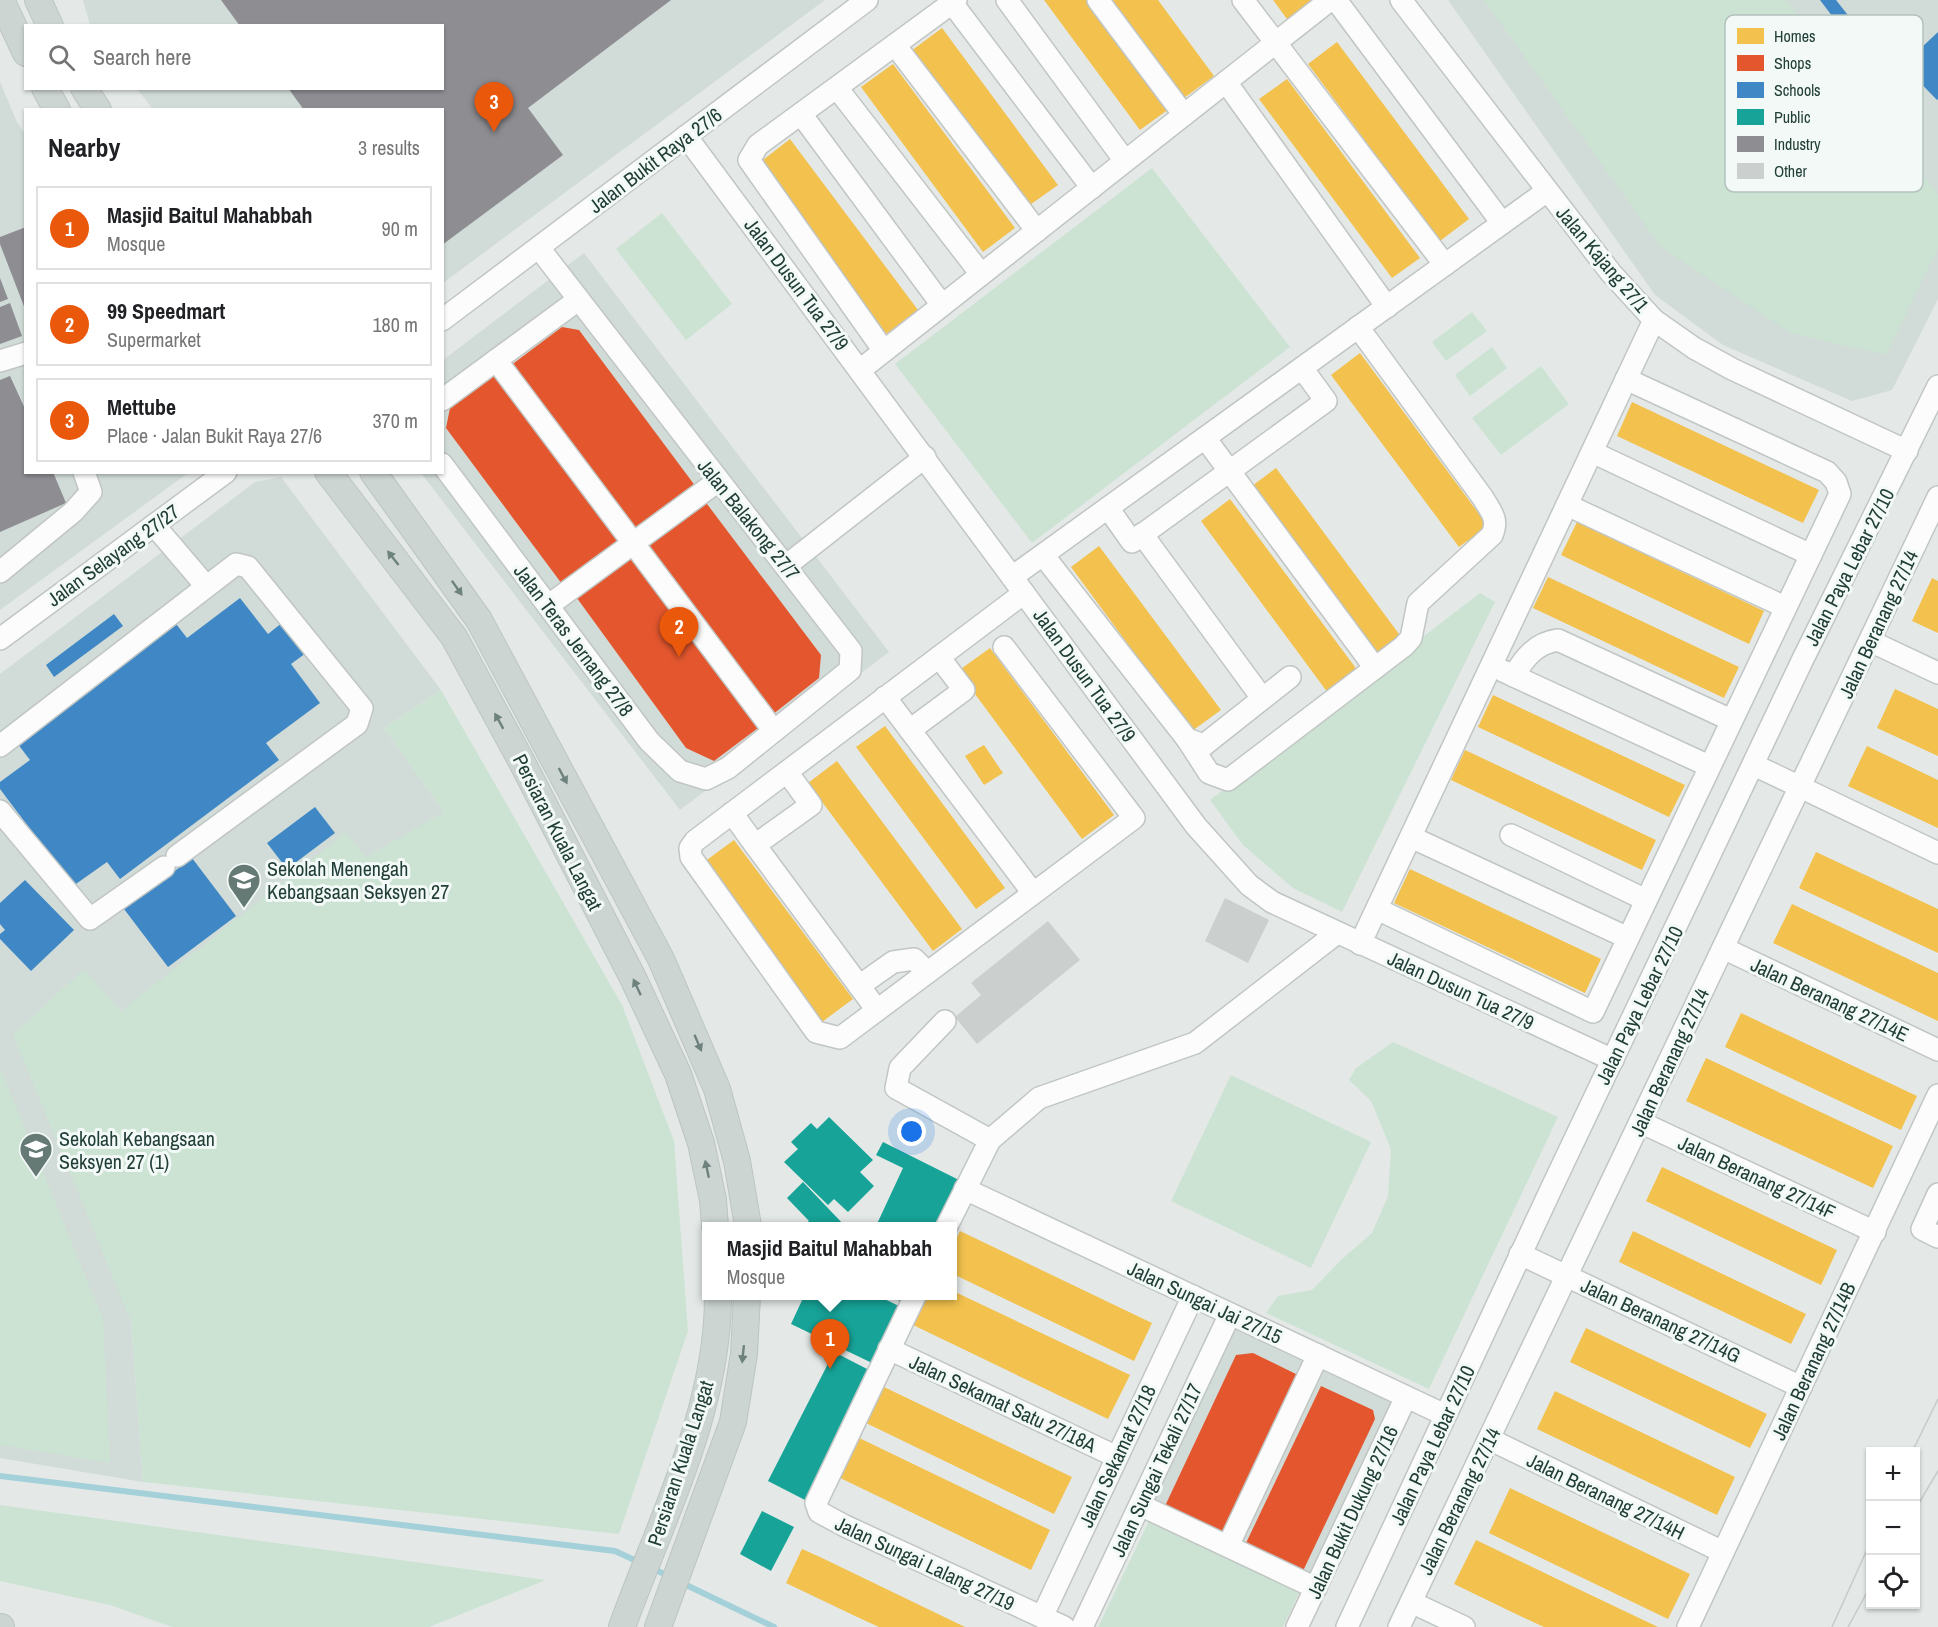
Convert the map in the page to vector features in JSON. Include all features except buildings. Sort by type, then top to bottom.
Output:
[{"type":"main road","points":[[1,0],[24,49]]},
{"type":"main road","points":[[38,0],[49,24]]},
{"type":"main road","points":[[46,90],[56,108]]},
{"type":"main road","points":[[85,90],[97,108]]},
{"type":"main road","name":"Persiaran Kuala Langat","points":[[329,474],[454,637],[523,764],[633,978],[678,1074],[701,1143],[713,1200],[715,1222]]},
{"type":"main road","name":"Persiaran Kuala Langat","points":[[374,474],[479,620],[661,959],[717,1089],[737,1161],[746,1222]]},
{"type":"main road","points":[[454,637],[479,620]]},
{"type":"main road","name":"Persiaran Kuala Langat","points":[[622,1621],[657,1537],[702,1411],[718,1336],[718,1300]]},
{"type":"main road","name":"Persiaran Kuala Langat","points":[[658,1627],[732,1422],[744,1354],[747,1300]]},
{"type":"street","name":"Jalan Bukit Raya 27/6","points":[[444,319],[867,0]]},
{"type":"street","points":[[1007,0],[1125,161]]},
{"type":"street","points":[[1098,0],[1184,115]]},
{"type":"street","points":[[1243,0],[1445,265]]},
{"type":"street","points":[[860,370],[1330,0]]},
{"type":"street","points":[[1336,0],[1502,223]]},
{"type":"street","name":"Jalan Kajang 27/1","points":[[1401,0],[1611,273],[1654,320],[1694,348],[1732,369],[1907,451]]},
{"type":"street","points":[[884,351],[749,160],[758,145],[954,2],[1092,188]]},
{"type":"street","points":[[895,45],[1036,231]]},
{"type":"street","points":[[1226,82],[1387,307]]},
{"type":"street","points":[[837,88],[981,274]]},
{"type":"street","points":[[801,114],[942,305]]},
{"type":"street","name":"Jalan Dusun Tua 27/9","points":[[686,136],[1196,826],[1249,885],[1272,902],[1613,1060]]},
{"type":"street","points":[[1004,647],[1134,818],[840,1038],[816,1032],[691,857],[690,848],[695,841],[939,657],[1018,585],[1043,555],[1547,190]]},
{"type":"street","name":"Jalan Balakong 27/7","points":[[539,248],[851,651],[850,670],[728,768]]},
{"type":"street","points":[[444,399],[578,300]]},
{"type":"street","points":[[1360,944],[1654,320]]},
{"type":"street","points":[[1043,555],[1187,739],[1209,773],[1228,780],[1404,646],[1411,638],[1418,603],[1492,535],[1496,520],[1358,327]]},
{"type":"street","points":[[0,361],[24,353]]},
{"type":"street","points":[[496,360],[774,731]]},
{"type":"street","points":[[1108,508],[1132,542],[1326,401],[1302,368]]},
{"type":"street","points":[[1377,909],[1593,1012],[1840,494],[1836,482],[1827,472],[1626,379]]},
{"type":"street","name":"Jalan Paya Lebar 27/10","points":[[1347,1627],[1520,1254],[1802,661],[1938,386]]},
{"type":"street","points":[[1205,438],[1375,668]]},
{"type":"street","points":[[1592,452],[1811,555]]},
{"type":"street","points":[[786,565],[925,458]]},
{"type":"street","name":"Jalan Teras Jernang 27/8","points":[[444,467],[663,756],[680,771],[706,779],[728,768]]},
{"type":"street","points":[[0,572],[73,512],[91,492],[85,474]]},
{"type":"street","name":"Jalan Selayang 27/27","points":[[0,639],[223,474]]},
{"type":"street","points":[[321,474],[345,495]]},
{"type":"street","points":[[549,605],[718,482]]},
{"type":"street","name":"Jalan Beranang 27/14","points":[[1399,1627],[1938,497]]},
{"type":"street","points":[[1567,505],[1785,608]]},
{"type":"street","points":[[154,525],[206,586]]},
{"type":"street","points":[[1142,534],[1262,698]]},
{"type":"street","points":[[0,747],[236,564],[248,567],[362,708],[357,724],[90,919],[0,811]]},
{"type":"street","points":[[1514,676],[1532,652],[1547,642],[1558,640],[1731,720]]},
{"type":"street","points":[[1870,641],[1938,673]]},
{"type":"street","points":[[910,730],[964,690],[939,657]]},
{"type":"street","points":[[1491,665],[1709,766]]},
{"type":"street","points":[[1187,739],[1204,745],[1290,677]]},
{"type":"street","points":[[885,697],[1034,893]]},
{"type":"street","points":[[1754,765],[1938,854]]},
{"type":"street","points":[[755,845],[811,805],[786,772]]},
{"type":"street","points":[[732,813],[877,1010]]},
{"type":"street","points":[[1511,835],[1646,900]]},
{"type":"street","points":[[1411,837],[1628,938]]},
{"type":"street","points":[[949,1222],[990,1140],[1039,1098],[1195,1044],[1337,933]]},
{"type":"street","name":"Jalan Beranang 27/14E","points":[[1723,948],[1938,1050]]},
{"type":"street","points":[[859,986],[893,962],[914,959],[927,972]]},
{"type":"street","points":[[945,1021],[900,1068],[896,1088],[990,1140]]},
{"type":"street","name":"Jalan Beranang 27/14B","points":[[1688,1627],[1938,1095]]},
{"type":"street","name":"Jalan Beranang 27/14F","points":[[1640,1122],[1875,1232]]},
{"type":"street","name":"Jalan Sungai Jai 27/15","points":[[965,1189],[1445,1415]]},
{"type":"street","points":[[1938,1194],[1922,1229],[1938,1237]]},
{"type":"street","name":"Jalan Beranang 27/14G","points":[[1520,1254],[1801,1387]]},
{"type":"street","name":"Jalan Sekamat 27/18","points":[[1042,1617],[1193,1296]]},
{"type":"street","points":[[889,1349],[913,1300]]},
{"type":"street","name":"Jalan Sungai Tekali 27/17","points":[[1082,1627],[1230,1314]]},
{"type":"street","name":"Jalan Sekamat Satu 27/18A","points":[[889,1349],[1117,1457]]},
{"type":"street","name":"Jalan Sungai Lalang 27/19","points":[[889,1349],[816,1503],[819,1512],[844,1526],[1064,1627]]},
{"type":"street","points":[[1228,1546],[1318,1355]]},
{"type":"street","name":"Jalan Bukit Dukung 27/16","points":[[1298,1627],[1406,1397]]},
{"type":"street","name":"Jalan Beranang 27/14H","points":[[1488,1439],[1723,1552]]},
{"type":"street","points":[[1140,1505],[1316,1588]]},
{"type":"street","points":[[1411,1602],[1464,1627]]},
{"type":"shaded area","points":[[83,0],[825,0],[444,282],[444,108],[152,108],[138,90],[444,90],[444,24],[90,24]]},
{"type":"shaded area","points":[[1448,0],[1938,0],[1938,299],[1892,390],[1852,401],[1723,345],[1655,295]]},
{"type":"shaded area","points":[[0,82],[17,122],[24,132],[24,474],[187,474],[0,610]]},
{"type":"shaded area","points":[[584,253],[889,652],[680,810],[422,474],[444,474],[444,359]]},
{"type":"shaded area","name":"Sekolah Menengah Kebangsaan Seksyen 27","points":[[281,477],[441,690],[384,728],[444,812],[131,1321],[143,1482],[0,1458],[0,674],[255,482]]},
{"type":"shaded area","points":[[1235,1325],[1394,1398],[1311,1579],[1150,1503]]},
{"type":"green space","points":[[1484,0],[1786,0],[1798,15],[1725,15],[1725,192],[1923,192],[1923,175],[1938,194],[1938,248],[1886,355],[1791,333],[1661,247]]},
{"type":"green space","points":[[1152,168],[1290,347],[1032,543],[895,364]]},
{"type":"green space","points":[[662,213],[732,304],[686,340],[616,249]]},
{"type":"green space","points":[[1472,312],[1487,331],[1446,361],[1432,342]]},
{"type":"green space","points":[[1492,347],[1507,368],[1470,396],[1455,375]]},
{"type":"green space","points":[[1541,366],[1569,404],[1501,455],[1472,418]]},
{"type":"green space","points":[[1480,593],[1495,602],[1342,912],[1293,888],[1243,845],[1210,800]]},
{"type":"green space","points":[[441,690],[622,1005],[674,1141],[688,1331],[619,1534],[143,1482],[131,1321],[13,1035],[84,969],[121,1011],[346,832],[366,857],[444,812],[384,728]]},
{"type":"green space","points":[[1393,1042],[1558,1117],[1429,1389],[1266,1313],[1278,1296],[1312,1290],[1372,1233],[1388,1196],[1391,1149],[1371,1101],[1349,1080],[1356,1068]]},
{"type":"green space","name":"Sekolah Kebangsaan Seksyen 27 (1)","points":[[0,1067],[103,1319],[110,1463],[0,1445]]},
{"type":"green space","points":[[1231,1075],[1371,1142],[1311,1268],[1171,1201]]},
{"type":"green space","points":[[0,1505],[546,1580],[429,1627],[172,1627],[110,1605],[0,1581]]},
{"type":"green space","points":[[1149,1521],[1299,1593],[1283,1627],[1098,1627]]},
{"type":"waterway","points":[[0,1476],[615,1551],[641,1563]]},
{"type":"waterway","points":[[650,1567],[670,1577]]},
{"type":"waterway","points":[[680,1582],[774,1627]]},
{"type":"tram line","points":[[1914,1447],[1938,1399]]},
{"type":"tram line","points":[[1920,1501],[1938,1471]]},
{"type":"tram line","points":[[1832,1627],[1866,1552]]},
{"type":"tram line","points":[[1848,1627],[1866,1594]]},
{"type":"place","name":"Mettube","points":[[494,132]]},
{"type":"place","name":"99 Speedmart","points":[[679,657]]},
{"type":"place","name":"Sekolah Menengah Kebangsaan Seksyen 27","points":[[244,909]]},
{"type":"place","name":"Sekolah Kebangsaan Seksyen 27 (1)","points":[[36,1178]]},
{"type":"place","name":"Masjid Baitul Mahabbah","points":[[830,1369]]}]
